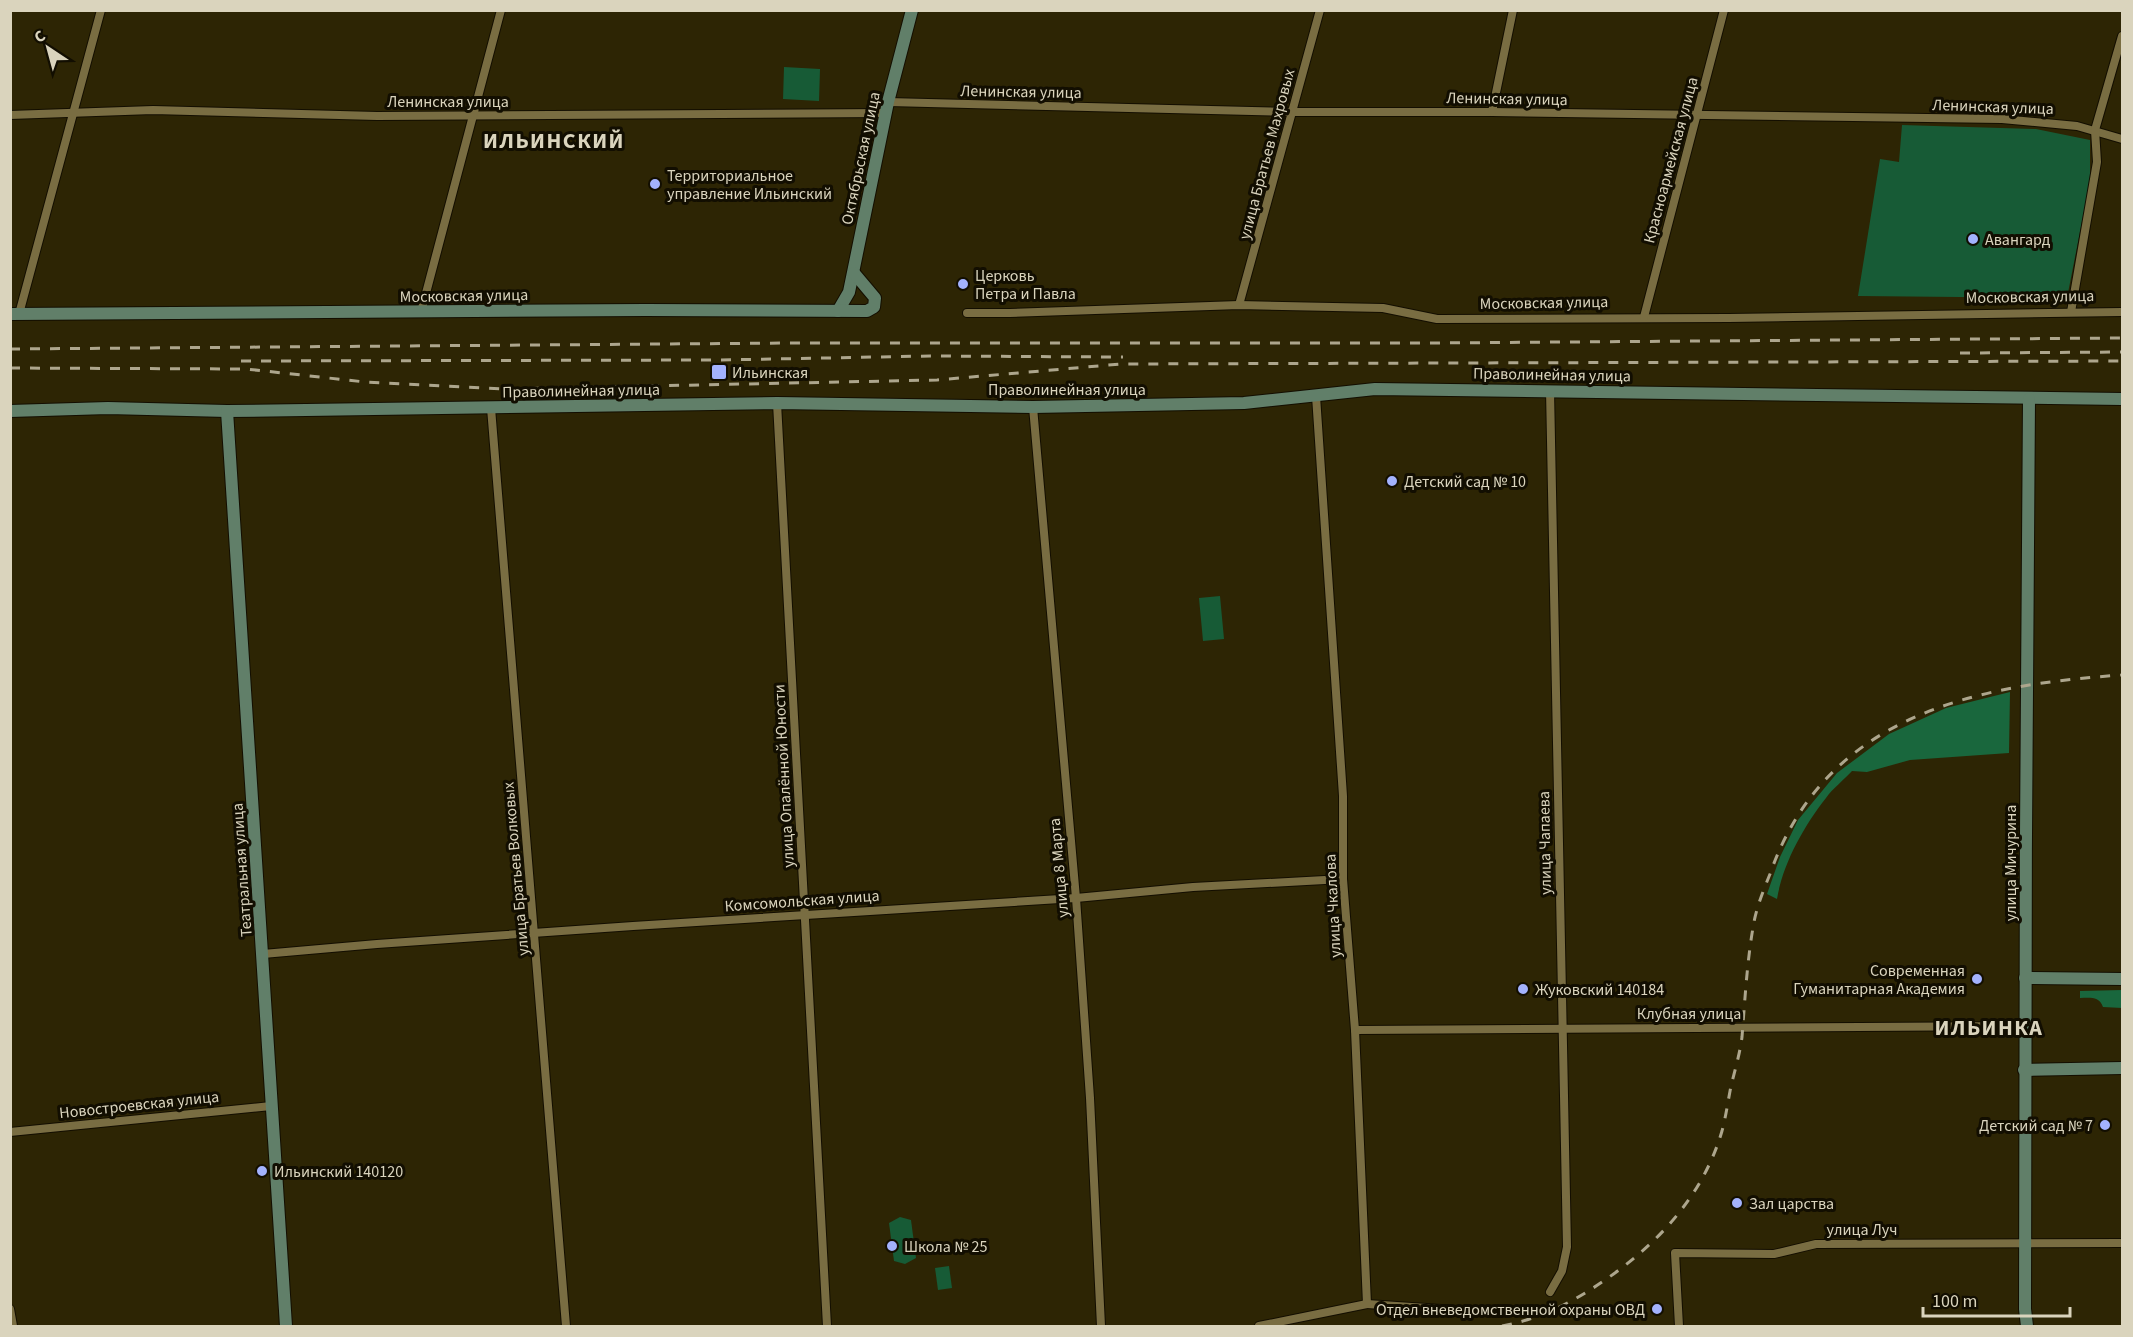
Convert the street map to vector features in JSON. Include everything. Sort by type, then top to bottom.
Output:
[{"type":"main road","name":"Октябрьская улица","points":[[838,311],[849,292],[854,273],[887,108],[912,10]]},
{"type":"main road","name":"Московская улица","points":[[15,314],[871,310],[875,303],[873,294],[854,273]]},
{"type":"main road","name":"Праволинейная улица","points":[[10,411],[108,408],[227,411],[777,403],[1033,408],[1244,403],[1375,389],[2122,399]]},
{"type":"main road","name":"улица Мичурина","points":[[2027,1326],[2024,1026],[2029,399]]},
{"type":"main road","name":"Театральная улица","points":[[227,411],[286,1326]]},
{"type":"main road","points":[[2025,978],[2122,978]]},
{"type":"main road","points":[[2024,1070],[2122,1068]]},
{"type":"street","points":[[15,314],[101,10]]},
{"type":"street","points":[[421,312],[501,10]]},
{"type":"street","name":"улица Братьев Махровых","points":[[1239,304],[1320,10]]},
{"type":"street","points":[[1492,112],[1513,10]]},
{"type":"street","name":"Красноармейская улица","points":[[1644,317],[1724,10]]},
{"type":"street","points":[[2071,312],[2097,162],[2095,130],[2122,36]]},
{"type":"street","name":"Ленинская улица","points":[[10,115],[153,110],[377,116],[474,114],[524,116],[887,108],[1492,112],[2002,119],[2095,130],[2122,139]]},
{"type":"street","name":"Московская улица","points":[[967,313],[1239,304],[1383,308],[1437,319],[2122,312]]},
{"type":"street","name":"улица Чапаева","points":[[1550,390],[1567,1250],[1562,1271],[1550,1292]]},
{"type":"street","name":"улица Чкалова","points":[[1316,396],[1343,796],[1343,879],[1355,1030],[1367,1304]]},
{"type":"street","name":"улица Опалённой Юности","points":[[777,403],[827,1326]]},
{"type":"street","name":"улица Братьев Волковых","points":[[491,408],[566,1326]]},
{"type":"street","name":"улица 8 Марта","points":[[1033,408],[1076,898],[1090,1098],[1101,1326]]},
{"type":"street","name":"Комсомольская улица","points":[[263,954],[535,933],[1076,898],[1193,887],[1343,879]]},
{"type":"street","name":"Клубная улица","points":[[1355,1030],[2024,1026]]},
{"type":"street","name":"Новостроевская улица","points":[[10,1132],[271,1106]]},
{"type":"street","name":"улица Луч","points":[[1679,1326],[1675,1253],[1774,1254],[1816,1244],[2122,1243]]},
{"type":"street","points":[[1258,1326],[1367,1304],[1502,1313]]},
{"type":"street","points":[[10,1309],[13,1326]]},
{"type":"green space","points":[[784,67],[820,69],[819,101],[783,99]]},
{"type":"green space","name":"Авангард","points":[[1902,125],[2036,129],[2090,140],[2090,181],[2067,298],[1858,296],[1880,159],[1899,162]]},
{"type":"green space","points":[[1220,596],[1224,639],[1203,641],[1199,598]]},
{"type":"green space","points":[[2010,692],[2009,753],[1910,760],[1867,772],[1852,771],[1829,794],[1802,833],[1784,872],[1777,899],[1767,894],[1780,857],[1798,820],[1837,773],[1889,734],[1946,708]]},
{"type":"green space","points":[[2122,990],[2122,1008],[2103,1007],[2097,999],[2080,998],[2080,991]]},
{"type":"green space","points":[[900,1217],[911,1220],[916,1258],[905,1264],[894,1261],[889,1223]]},
{"type":"green space","points":[[949,1266],[952,1288],[938,1290],[935,1268]]},
{"type":"railway","points":[[10,349],[792,343],[1428,343],[2122,338]]},
{"type":"railway","points":[[1960,353],[2122,352]]},
{"type":"railway","points":[[241,361],[719,360],[930,356],[1123,357]]},
{"type":"railway","points":[[10,368],[246,369],[365,382],[503,389],[937,380],[1121,364],[2122,361]]},
{"type":"railway","points":[[1502,1326],[1549,1312],[1606,1280],[1653,1241],[1695,1191],[1715,1152],[1725,1120],[1741,1043],[1750,951],[1759,904],[1795,820],[1827,778],[1866,744],[1911,719],[1960,701],[2012,688],[2122,675]]},
{"type":"place","name":"Территориальное управление Ильинский","points":[[655,184]]},
{"type":"place","name":"Авангард","points":[[1973,239]]},
{"type":"place","name":"Церковь Петра и Павла","points":[[963,284]]},
{"type":"place","name":"Ильинская","points":[[719,372]]},
{"type":"place","name":"Детский сад № 10","points":[[1392,481]]},
{"type":"place","name":"Современная Гуманитарная Академия","points":[[1977,979]]},
{"type":"place","name":"Жуковский 140184","points":[[1523,989]]},
{"type":"place","name":"Детский сад № 7","points":[[2105,1125]]},
{"type":"place","name":"Ильинский 140120","points":[[262,1171]]},
{"type":"place","name":"Зал царства","points":[[1737,1203]]},
{"type":"place","name":"Школа № 25","points":[[892,1246]]},
{"type":"place","name":"Отдел вневедомственной охраны ОВД","points":[[1657,1309]]},
{"type":"district","name":"ИЛЬИНСКИЙ","points":[[554,140]]},
{"type":"district","name":"ИЛЬИНКА","points":[[1989,1027]]}]
